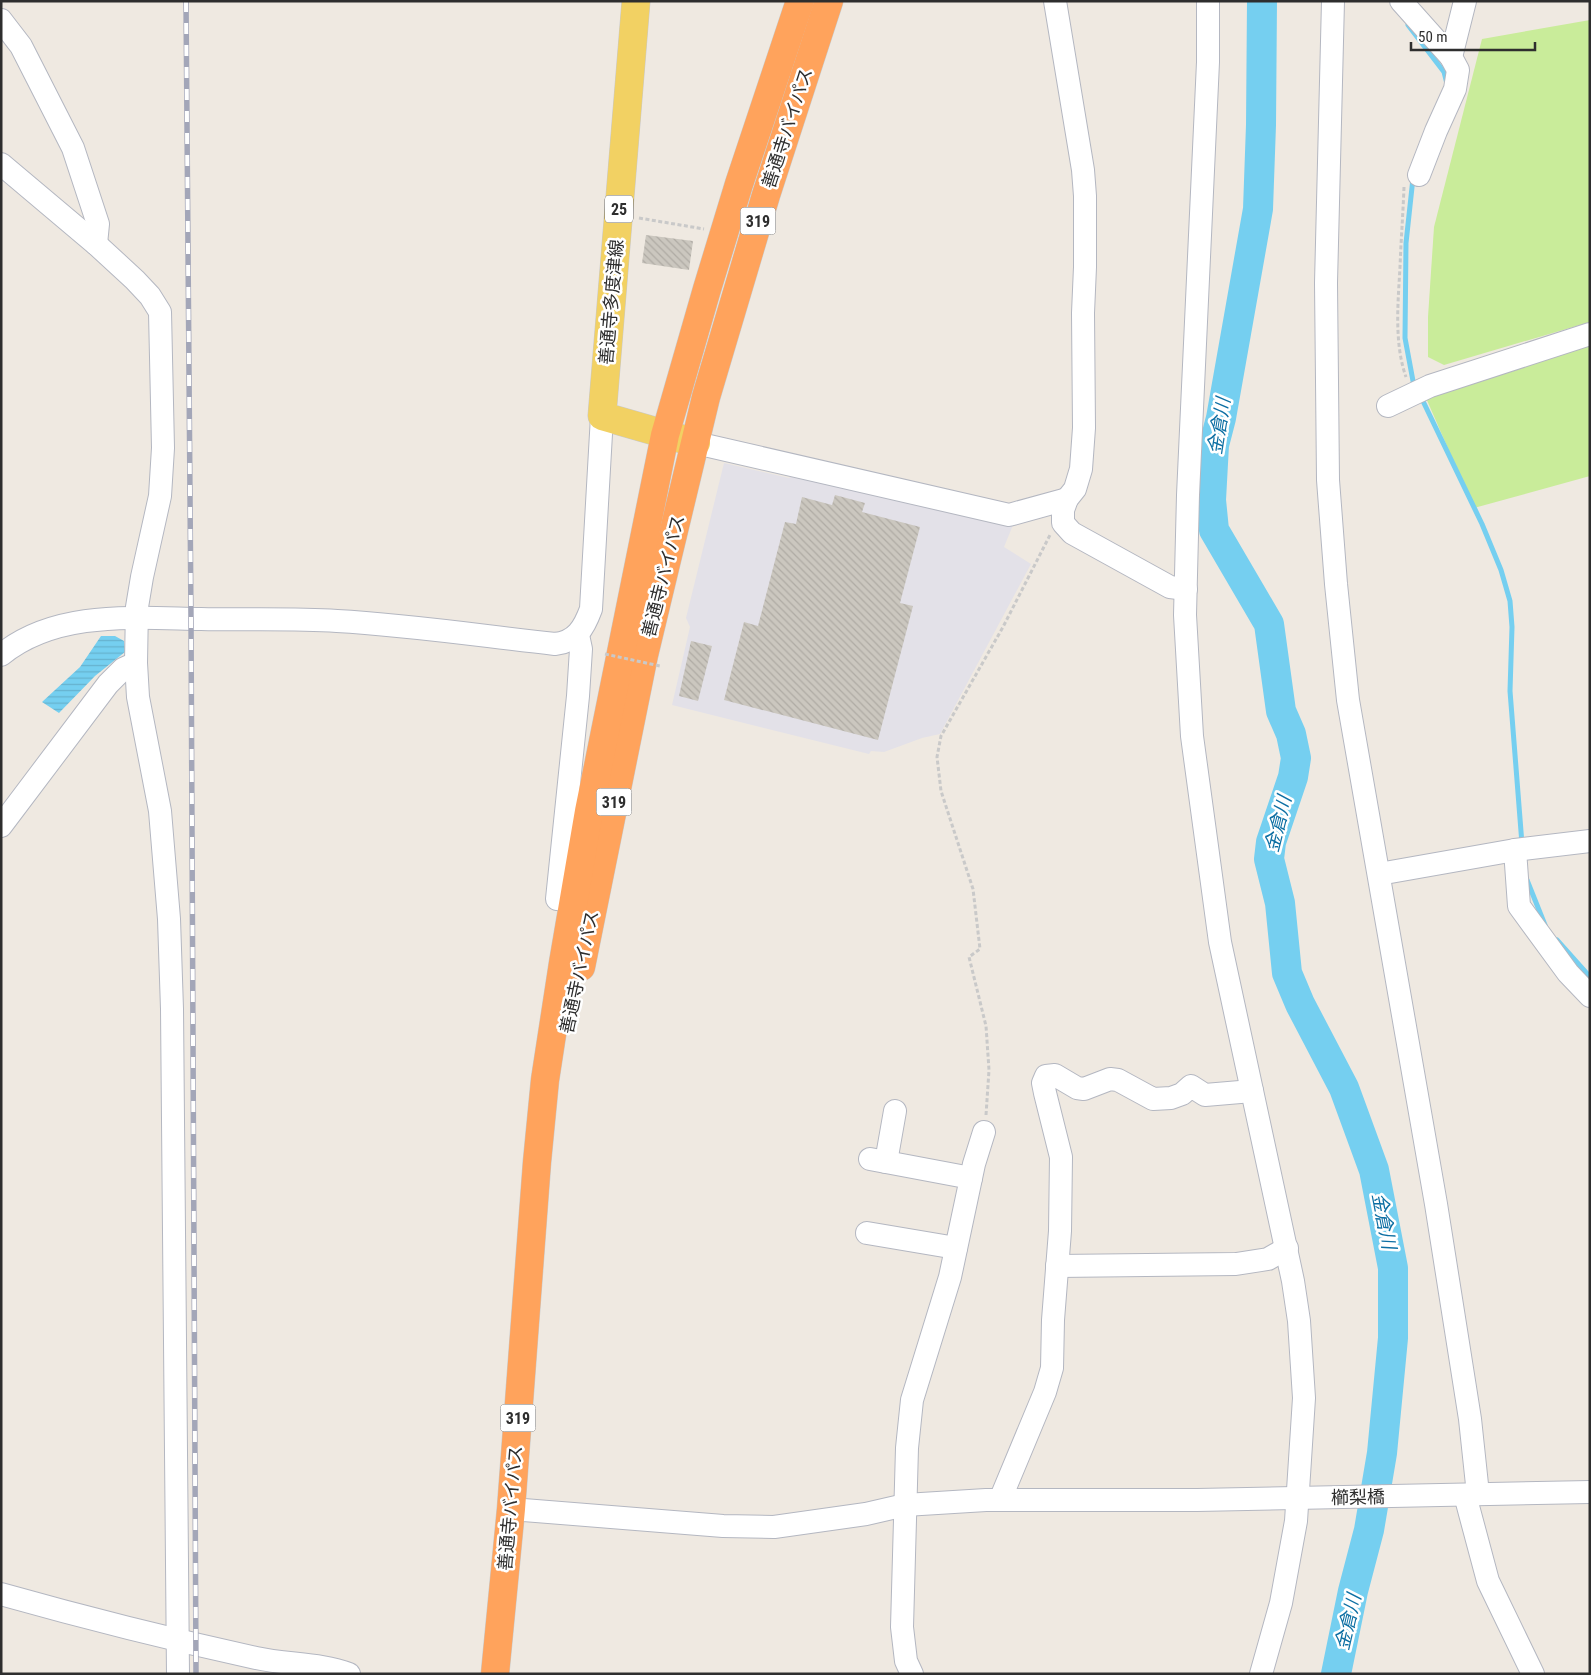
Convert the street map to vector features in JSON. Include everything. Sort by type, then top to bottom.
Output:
[{"type":"highway","name":"善通寺バイパス","points":[[495,1674],[511,1509],[545,1080],[589,811],[665,435],[739,184],[800,1]]},
{"type":"highway","name":"善通寺バイパス","points":[[537,1162],[580,971],[644,655],[710,380],[766,194],[829,1]]},
{"type":"main road","name":"善通寺多度津線","points":[[602,416],[636,1]]},
{"type":"main road","points":[[602,416],[696,443]]},
{"type":"street","points":[[1055,1],[1085,196],[1084,428],[1081,468],[1075,489],[1065,504],[1063,523],[1072,533],[1170,587],[1186,589]]},
{"type":"street","points":[[1208,1],[1208,62],[1188,495],[1185,615],[1192,736],[1220,942],[1287,1248],[1299,1322],[1304,1398],[1296,1520],[1281,1603],[1261,1674]]},
{"type":"street","points":[[1333,1],[1326,282],[1328,480],[1348,700],[1436,1204],[1470,1419],[1472,1495],[1488,1581],[1533,1674]]},
{"type":"street","points":[[1401,1],[1451,57],[1458,70],[1455,89],[1412,178]]},
{"type":"street","points":[[1451,57],[1465,1]]},
{"type":"street","points":[[1,20],[21,46],[73,148],[98,224],[96,244]]},
{"type":"street","points":[[1,164],[96,244],[150,296],[160,312],[163,448],[160,496],[142,577],[137,618],[136,663],[138,698],[160,811],[169,919],[172,1018],[178,1674]]},
{"type":"street","points":[[1388,406],[1417,392],[1590,334]]},
{"type":"street","points":[[1,655],[35,635],[65,625],[97,620],[137,618],[337,620],[562,644],[578,634],[586,624],[591,609],[602,416]]},
{"type":"street","points":[[696,443],[1009,515],[1065,504]]},
{"type":"street","points":[[557,900],[578,696],[581,648],[578,634]]},
{"type":"street","points":[[1,826],[108,684],[123,669],[136,663]]},
{"type":"street","points":[[1379,874],[1520,850],[1590,841]]},
{"type":"street","points":[[1520,850],[1519,906],[1568,973],[1590,996]]},
{"type":"street","points":[[1000,1500],[1045,1392],[1052,1368],[1060,1230],[1061,1157],[1043,1083],[1046,1076],[1055,1075],[1064,1078],[1077,1088],[1084,1089],[1110,1079],[1118,1080],[1153,1099],[1171,1098],[1182,1094],[1191,1086],[1205,1095],[1252,1091]]},
{"type":"street","points":[[895,1111],[878,1160],[971,1178]]},
{"type":"street","points":[[912,1674],[906,1661],[902,1627],[907,1448],[912,1400],[950,1276],[974,1164],[984,1132]]},
{"type":"street","points":[[866,1233],[956,1248]]},
{"type":"street","points":[[1057,1266],[1236,1264],[1268,1259],[1287,1248]]},
{"type":"street","name":"櫛梨橋","points":[[511,1509],[714,1525],[774,1527],[866,1514],[905,1505],[1000,1500],[1093,1501],[1590,1492]]},
{"type":"street","points":[[1,1594],[100,1622],[178,1641],[266,1660],[336,1669],[349,1674]]},
{"type":"path","points":[[1412,178],[1398,292],[1398,333],[1402,365],[1417,392]]},
{"type":"path","points":[[618,216],[710,230]]},
{"type":"path","points":[[984,1132],[988,1070],[986,1026],[969,957],[980,949],[973,889],[941,791],[937,757],[941,736],[1003,627],[1065,504]]},
{"type":"path","points":[[605,654],[660,666]]},
{"type":"shaded area","points":[[724,463],[789,478],[800,470],[1013,525],[1004,547],[1031,564],[940,734],[922,738],[884,752],[871,751],[869,754],[672,705],[690,627],[686,618]]},
{"type":"green space","points":[[1590,20],[1590,322],[1444,365],[1428,357],[1428,317],[1434,227],[1482,39]]},
{"type":"green space","points":[[1590,344],[1590,476],[1474,508],[1426,398]]},
{"type":"water","points":[[101,636],[115,636],[124,641],[125,652],[95,676],[59,713],[42,702],[80,667]]},
{"type":"building","points":[[646,235],[693,241],[689,270],[642,263]]},
{"type":"building","points":[[835,495],[865,503],[862,512],[920,527],[900,603],[913,606],[878,740],[724,700],[744,622],[758,626],[785,522],[796,524],[802,497],[832,505]]},
{"type":"building","points":[[691,641],[712,646],[698,701],[679,696]]},
{"type":"waterway","name":"金倉川","points":[[1262,1],[1258,209],[1221,418],[1214,445],[1211,500],[1214,530],[1269,624],[1281,711],[1291,734],[1296,758],[1293,777],[1271,842],[1269,859],[1280,903],[1287,973],[1300,1004],[1344,1088],[1374,1170],[1393,1268],[1393,1338],[1382,1453],[1369,1530],[1353,1591],[1336,1674]]},
{"type":"waterway","points":[[1408,25],[1444,72],[1447,84]]},
{"type":"waterway","points":[[1413,178],[1406,243],[1405,338],[1413,381],[1416,387]]},
{"type":"waterway","points":[[1421,397],[1482,524],[1501,570],[1510,601],[1512,627],[1510,691],[1522,844]]},
{"type":"waterway","points":[[1527,880],[1545,925]]},
{"type":"waterway","points":[[1557,940],[1590,977]]},
{"type":"railway","points":[[186,1],[196,1674]]}]
